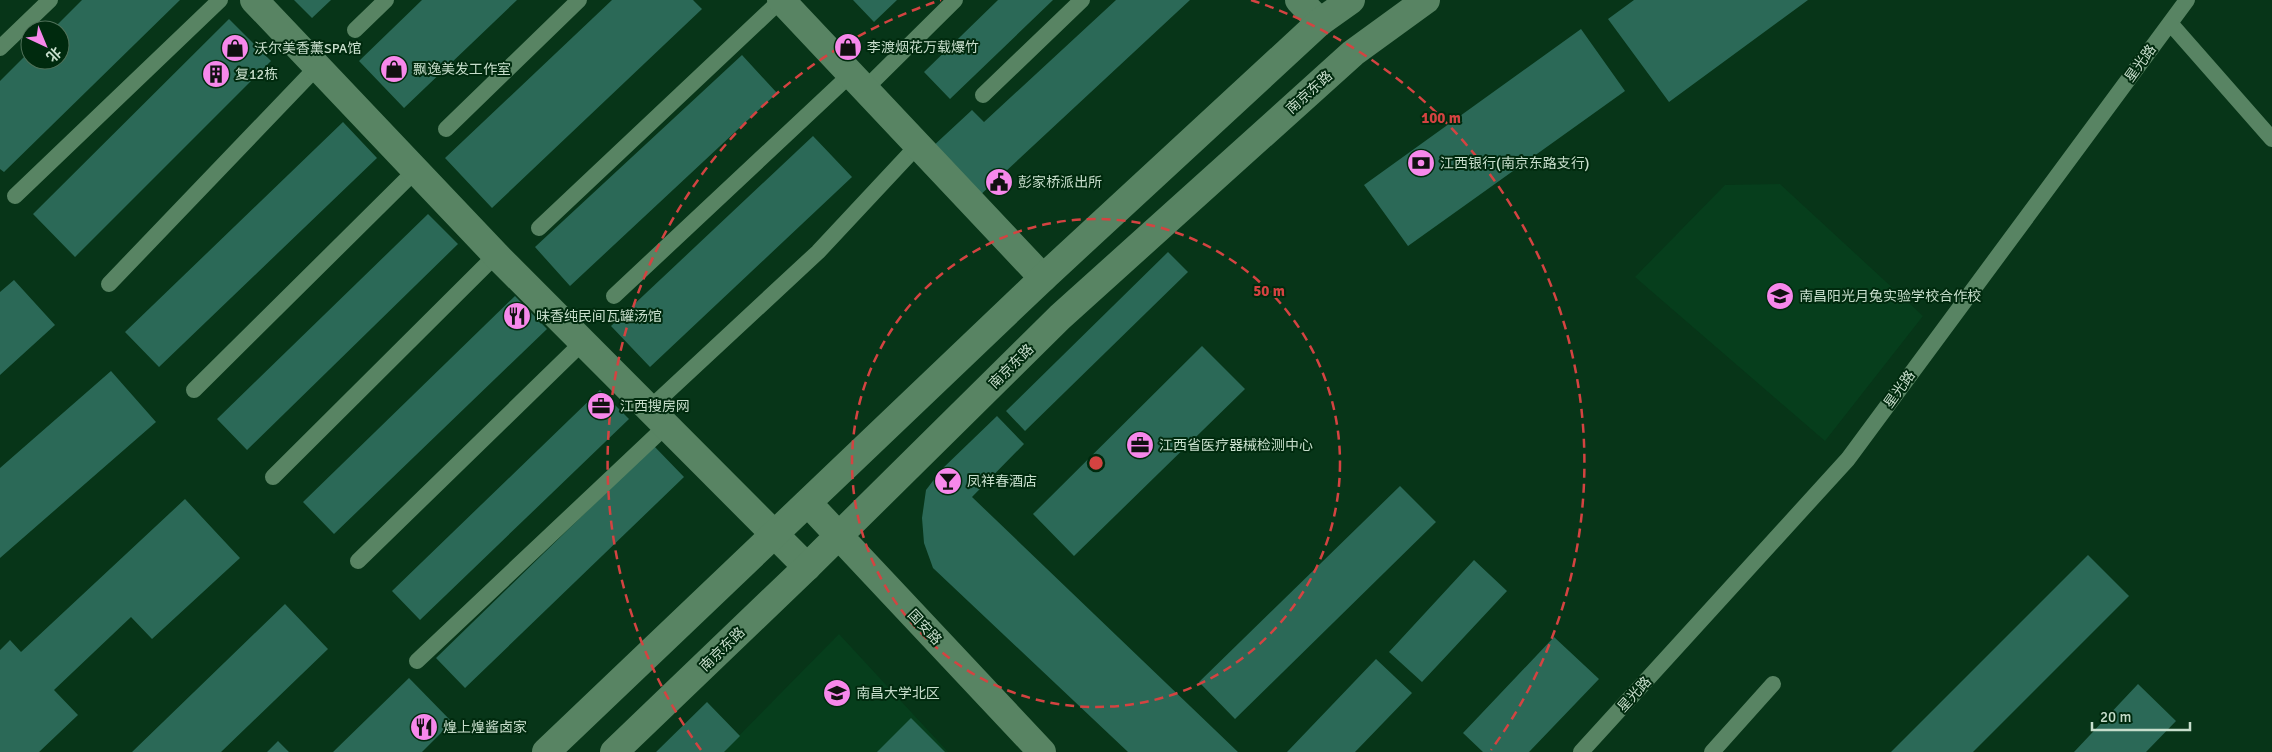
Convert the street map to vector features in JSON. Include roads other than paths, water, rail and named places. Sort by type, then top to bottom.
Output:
[{"type":"main road","points":[[254,0],[316,68],[416,170],[496,256],[807,568]]},
{"type":"main road","points":[[781,0],[1043,278]]},
{"type":"main road","points":[[1299,0],[1320,22]]},
{"type":"main road","points":[[546,752],[1043,278],[1320,22],[1351,0]]},
{"type":"main road","name":"南京东路","points":[[614,752],[807,568],[1060,317],[1353,53],[1426,0]]},
{"type":"main road","name":"国安路","points":[[808,503],[1042,752]]},
{"type":"lane","points":[[0,48],[50,0]]},
{"type":"lane","points":[[15,196],[220,0]]},
{"type":"lane","points":[[355,30],[386,0]]},
{"type":"lane","points":[[446,129],[579,0]]},
{"type":"lane","points":[[539,228],[781,0]]},
{"type":"lane","points":[[614,296],[858,81],[955,0]]},
{"type":"lane","points":[[983,94],[1082,0]]},
{"type":"lane","name":"星光路","points":[[1581,752],[1848,459],[2187,0]]},
{"type":"lane","points":[[2170,23],[2272,139]]},
{"type":"lane","points":[[109,284],[316,68]]},
{"type":"lane","points":[[418,661],[818,252],[918,145]]},
{"type":"lane","points":[[194,390],[416,170]]},
{"type":"lane","points":[[273,477],[496,256]]},
{"type":"lane","points":[[358,560],[583,342]]},
{"type":"lane","points":[[1712,752],[1773,684]]},
{"type":"place","name":"李渡烟花万载爆竹","points":[[848,47]]},
{"type":"place","name":"沃尔美香薰SPA馆","points":[[235,48]]},
{"type":"place","name":"飘逸美发工作室","points":[[394,69]]},
{"type":"place","name":"复12栋","points":[[216,74]]},
{"type":"place","name":"江西银行(南京东路支行)","points":[[1421,163]]},
{"type":"place","name":"彭家桥派出所","points":[[999,182]]},
{"type":"place","name":"南昌阳光月兔实验学校合作校","points":[[1780,296]]},
{"type":"place","name":"味香纯民间瓦罐汤馆","points":[[517,316]]},
{"type":"place","name":"江西搜房网","points":[[601,406]]},
{"type":"place","name":"江西省医疗器械检测中心","points":[[1140,445]]},
{"type":"place","name":"凤祥春酒店","points":[[948,481]]},
{"type":"place","name":"南昌大学北区","points":[[837,693]]},
{"type":"place","name":"煌上煌酱卤家","points":[[424,727]]}]
